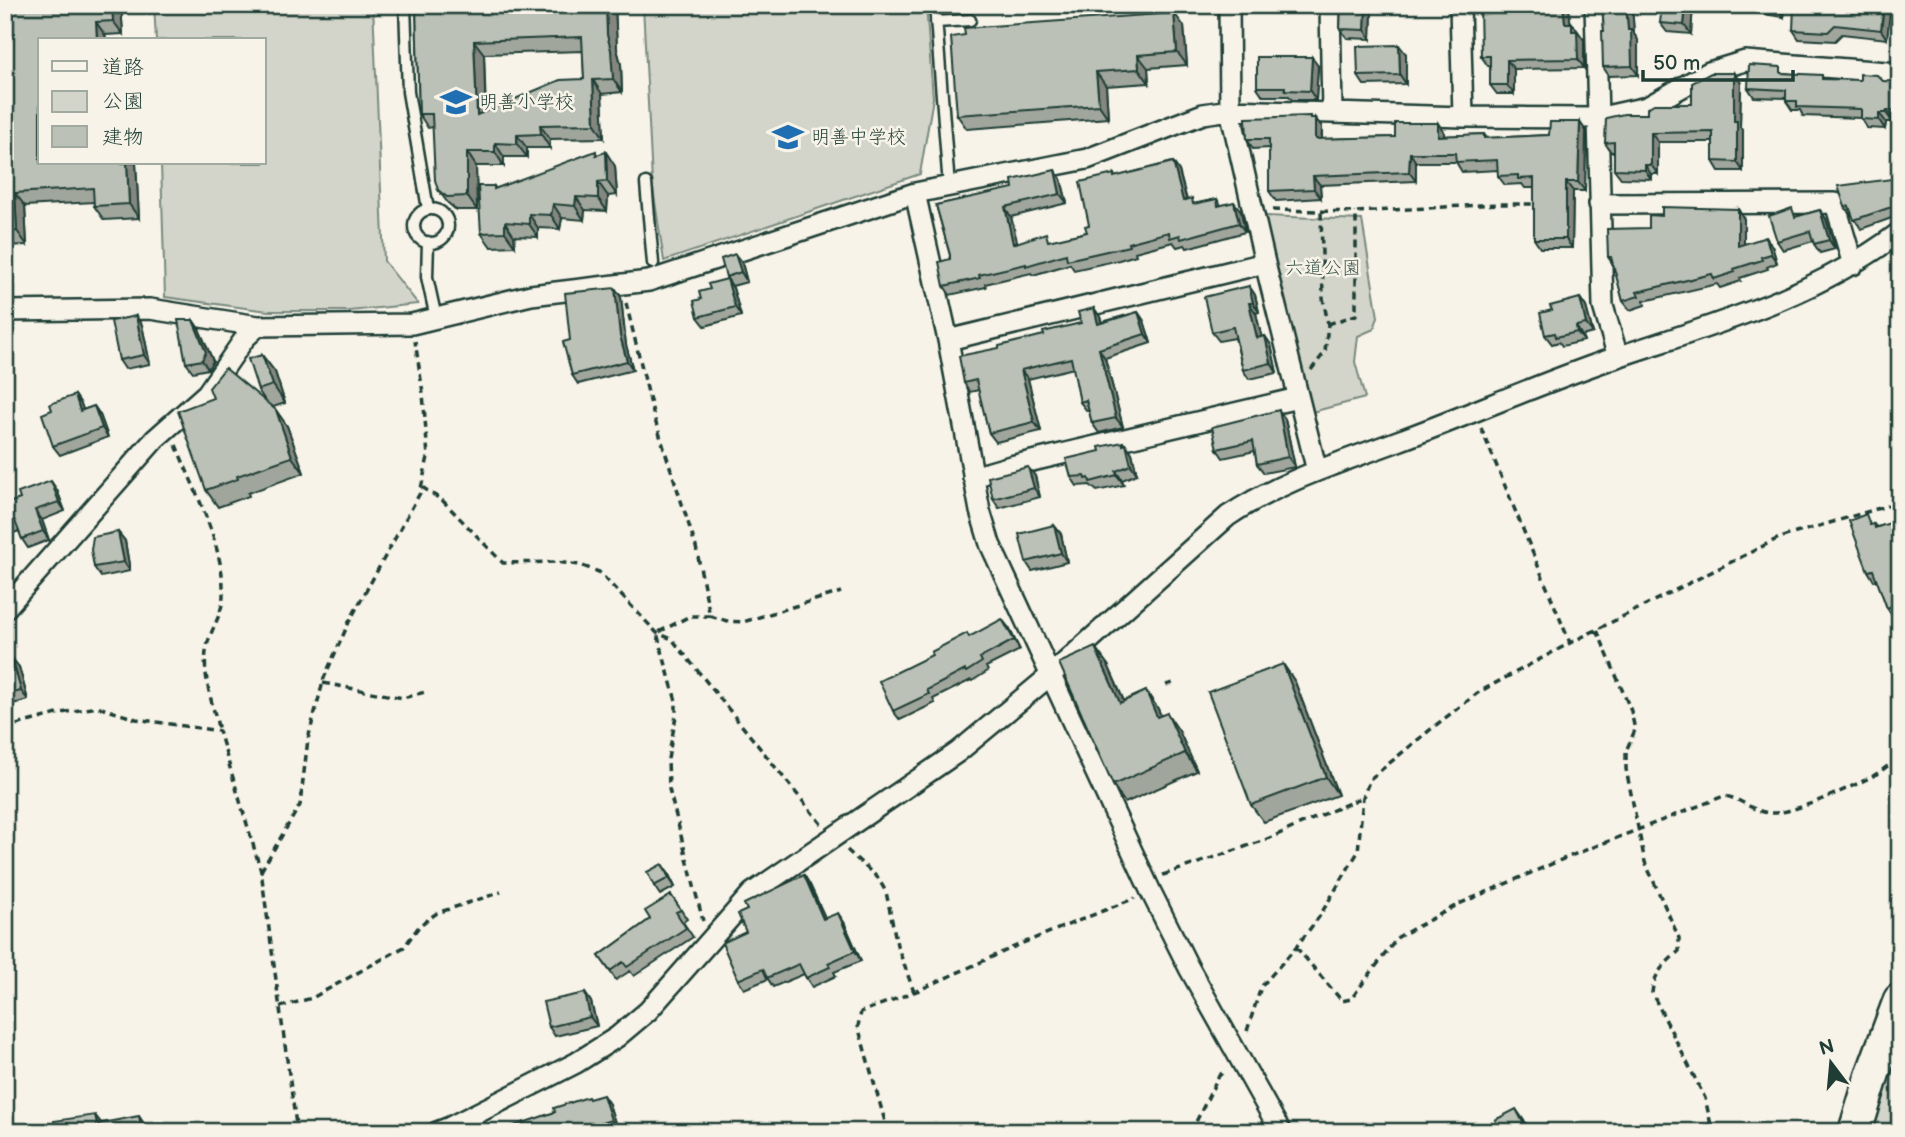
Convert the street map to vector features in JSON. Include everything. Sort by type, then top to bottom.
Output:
[{"type":"main road","points":[[1855,1132],[1872,1073],[1900,1000]]},
{"type":"street","points":[[1229,5],[1230,110],[1317,471]]},
{"type":"street","points":[[1330,5],[1332,113]]},
{"type":"street","points":[[1460,5],[1463,117]]},
{"type":"street","points":[[1595,5],[1603,306],[1618,357]]},
{"type":"street","points":[[5,312],[150,309],[258,326],[412,324],[531,295],[621,284],[654,271],[915,193],[1087,159],[1203,114],[1230,110],[1463,117],[1597,117],[1647,107],[1709,72],[1745,61],[1900,73]]},
{"type":"street","points":[[915,193],[948,340],[973,477],[990,544],[1189,968],[1282,1132]]},
{"type":"street","points":[[1600,204],[1835,203],[1853,265]]},
{"type":"street","points":[[436,1132],[576,1063],[617,1037],[648,1011],[752,893],[958,752],[1052,674],[1228,516],[1258,496],[1618,357],[1781,301],[1853,265],[1900,232]]},
{"type":"street","points":[[948,340],[1265,263]]},
{"type":"street","points":[[5,609],[138,458],[207,393],[245,338],[258,326]]},
{"type":"street","points":[[973,477],[1298,398]]},
{"type":"lane","points":[[405,5],[408,92],[428,209]]},
{"type":"lane","points":[[935,5],[949,187]]},
{"type":"lane","points":[[936,22],[970,20]]},
{"type":"lane","points":[[646,183],[654,271]]},
{"type":"lane","points":[[428,209],[440,211],[444,214],[448,230],[442,239],[428,242],[416,235],[414,224],[419,214],[428,209]]},
{"type":"lane","points":[[428,242],[427,277],[436,318]]},
{"type":"path","points":[[1252,210],[1356,212],[1539,204]]},
{"type":"path","points":[[1314,369],[1325,352],[1328,324],[1323,298],[1321,211]]},
{"type":"path","points":[[1328,324],[1356,315],[1356,212]]},
{"type":"path","points":[[621,284],[654,417],[696,547],[710,616]]},
{"type":"path","points":[[261,871],[300,805],[308,739],[323,683],[349,622],[422,487],[428,457],[423,393],[412,324]]},
{"type":"path","points":[[1475,413],[1570,643]]},
{"type":"path","points":[[168,427],[212,532],[219,559],[223,594],[219,620],[208,642],[206,673],[219,731],[261,871],[297,1132]]},
{"type":"path","points":[[422,487],[443,501],[503,563],[556,562],[580,565],[599,572],[657,633],[672,639],[832,837],[878,878],[886,892],[897,945],[914,992]]},
{"type":"path","points":[[1191,1132],[1218,1077],[1240,1056],[1261,987],[1319,916],[1358,852],[1363,797],[1370,779],[1479,692],[1570,643],[1779,538],[1900,502]]},
{"type":"path","points":[[657,633],[690,616],[710,616],[743,622],[841,592]]},
{"type":"path","points":[[1597,630],[1633,720],[1635,730],[1626,751],[1626,769],[1645,862],[1679,938],[1679,951],[1658,970],[1652,993],[1705,1098],[1711,1125],[1707,1132]]},
{"type":"path","points":[[657,633],[676,701],[668,759],[670,789],[708,943]]},
{"type":"path","points":[[323,683],[403,698],[425,692]]},
{"type":"path","points":[[1166,685],[1173,683]]},
{"type":"path","points":[[5,728],[61,713],[98,707],[136,719],[219,731]]},
{"type":"path","points":[[1296,947],[1342,1001],[1351,999],[1398,937],[1459,904],[1639,828],[1650,827],[1724,796],[1759,812],[1774,814],[1874,775],[1900,757]]},
{"type":"path","points":[[888,1132],[858,1026],[861,1012],[914,992],[1149,887],[1363,797]]},
{"type":"path","points":[[280,1007],[312,998],[404,947],[420,925],[437,913],[501,892]]},
{"type":"green space","points":[[154,5],[373,5],[384,261],[418,304],[349,311],[268,311],[165,297],[161,164],[266,164],[266,38],[156,38]]},
{"type":"green space","name":"明善中学校","points":[[643,5],[926,5],[933,98],[920,174],[664,261],[652,182]]},
{"type":"green space","name":"六道公園","points":[[1261,218],[1362,220],[1378,317],[1374,329],[1358,336],[1355,362],[1365,398],[1312,412]]},
{"type":"green space","points":[[1900,1024],[1900,1132],[1866,1132]]},
{"type":"building","points":[[5,5],[112,5],[113,21],[96,22],[97,38],[38,38],[38,164],[127,164],[129,204],[94,206],[93,188],[15,193],[17,231],[5,232]]},
{"type":"building","points":[[416,5],[606,5],[613,79],[593,80],[595,124],[540,125],[541,134],[517,135],[517,144],[495,143],[495,152],[467,152],[467,196],[447,197],[438,190],[435,180],[432,114],[419,114]],"holes":[[[582,37],[584,79],[560,80],[477,115],[474,41]]]},
{"type":"building","points":[[1341,5],[1366,5],[1365,30],[1340,29]]},
{"type":"building","points":[[1480,5],[1563,5],[1565,23],[1572,23],[1572,31],[1577,31],[1578,59],[1507,60],[1507,85],[1490,85],[1490,56],[1481,56]]},
{"type":"building","points":[[1602,5],[1626,5],[1628,30],[1631,30],[1632,66],[1603,67]]},
{"type":"building","points":[[1662,5],[1686,5],[1684,25],[1660,23]]},
{"type":"building","points":[[1814,5],[1884,5],[1881,30],[1835,25],[1828,32],[1793,30],[1794,7],[1814,8]]},
{"type":"building","points":[[1174,13],[1177,52],[1138,55],[1139,69],[1096,72],[1099,105],[957,115],[951,37],[965,35],[964,28]]},
{"type":"building","points":[[1399,45],[1400,75],[1358,76],[1357,46]]},
{"type":"building","points":[[1257,57],[1312,57],[1310,91],[1285,90],[1285,87],[1257,87]]},
{"type":"building","points":[[1749,65],[1781,67],[1781,73],[1822,75],[1822,79],[1860,80],[1860,74],[1877,75],[1883,81],[1900,82],[1900,111],[1887,110],[1886,113],[1879,113],[1879,120],[1861,119],[1861,109],[1797,107],[1797,101],[1786,101],[1786,90],[1748,88]]},
{"type":"building","points":[[1711,73],[1734,73],[1737,162],[1713,161],[1713,132],[1651,133],[1651,165],[1645,165],[1645,170],[1614,169],[1614,142],[1605,143],[1606,118],[1624,114],[1647,114],[1647,108],[1654,104],[1692,104],[1692,83]]},
{"type":"building","points":[[1246,118],[1315,118],[1315,139],[1395,137],[1395,123],[1438,123],[1438,136],[1484,134],[1484,138],[1549,135],[1550,122],[1580,122],[1578,182],[1566,182],[1566,239],[1534,239],[1534,178],[1518,179],[1518,175],[1498,176],[1497,160],[1456,162],[1455,153],[1410,153],[1409,172],[1313,176],[1314,189],[1269,191],[1269,139],[1247,139]]},
{"type":"building","points":[[596,151],[596,155],[606,152],[607,181],[598,182],[598,198],[576,197],[575,206],[553,204],[551,215],[529,214],[529,224],[505,222],[505,232],[481,233],[478,186],[494,186],[494,189]]},
{"type":"building","points":[[1173,162],[1183,201],[1192,198],[1193,204],[1217,199],[1218,206],[1234,202],[1239,223],[1181,239],[1180,235],[1170,238],[1169,232],[1128,243],[1129,246],[1067,260],[1066,254],[944,286],[939,262],[950,259],[950,255],[936,205],[1013,188],[1012,180],[1055,170],[1060,194],[1005,207],[1013,244],[1046,233],[1048,241],[1087,232],[1085,226],[1089,225],[1080,182],[1114,174],[1114,177]]},
{"type":"building","points":[[1899,178],[1900,204],[1854,220],[1849,206],[1845,207],[1838,186]]},
{"type":"building","points":[[1662,207],[1738,209],[1738,246],[1766,237],[1771,254],[1714,279],[1712,274],[1637,292],[1639,296],[1623,301],[1611,257],[1608,257],[1607,229],[1649,228],[1649,215],[1662,216]]},
{"type":"building","points":[[1792,208],[1795,217],[1820,210],[1829,240],[1814,244],[1810,231],[1777,241],[1769,216]]},
{"type":"building","points":[[735,254],[741,272],[726,277],[721,259]]},
{"type":"building","points":[[727,279],[735,307],[698,317],[694,301],[701,299],[699,292],[710,289],[708,284]]},
{"type":"building","points":[[1249,286],[1253,303],[1249,303],[1257,338],[1265,336],[1271,363],[1243,370],[1233,327],[1212,332],[1204,297]]},
{"type":"building","points":[[615,288],[620,336],[627,361],[572,375],[563,342],[570,340],[565,293]]},
{"type":"building","points":[[1580,298],[1586,324],[1576,326],[1577,332],[1556,337],[1555,333],[1545,335],[1540,313],[1552,310],[1550,306]]},
{"type":"building","points":[[1094,308],[1098,324],[1138,312],[1145,334],[1099,349],[1116,418],[1092,423],[1086,400],[1080,402],[1071,358],[1021,370],[1034,422],[989,433],[976,380],[964,383],[959,356],[999,348],[1044,335],[1043,332],[1081,323],[1078,312]]},
{"type":"building","points":[[136,316],[144,355],[119,360],[111,321]]},
{"type":"building","points":[[178,320],[193,320],[206,352],[202,360],[186,363]]},
{"type":"building","points":[[262,355],[273,385],[258,390],[248,359]]},
{"type":"building","points":[[225,368],[276,410],[292,457],[206,490],[178,411],[213,398],[209,388]]},
{"type":"building","points":[[75,395],[80,411],[94,406],[102,428],[53,446],[42,414],[52,410],[50,404]]},
{"type":"building","points":[[1279,410],[1288,457],[1257,464],[1253,441],[1217,449],[1212,427]]},
{"type":"building","points":[[1123,442],[1123,445],[1126,444],[1131,465],[1116,471],[1117,475],[1090,482],[1085,476],[1071,477],[1066,459]]},
{"type":"building","points":[[1028,467],[1034,488],[993,499],[988,477]]},
{"type":"building","points":[[51,481],[59,502],[35,510],[43,531],[22,539],[15,521],[5,525],[5,504],[20,499],[18,493]]},
{"type":"building","points":[[1866,514],[1870,525],[1874,524],[1875,528],[1899,520],[1900,523],[1900,582],[1895,584],[1900,603],[1887,608],[1873,570],[1868,571],[1849,521]]},
{"type":"building","points":[[1054,525],[1061,553],[1026,562],[1019,534]]},
{"type":"building","points":[[118,532],[124,562],[94,567],[91,550],[93,537]]},
{"type":"building","points":[[1002,619],[1014,640],[980,658],[982,662],[966,672],[965,670],[927,690],[929,694],[893,711],[879,681],[932,655],[931,652],[967,633],[969,637]]},
{"type":"building","points":[[1095,647],[1120,703],[1146,691],[1157,717],[1167,713],[1185,753],[1113,785],[1059,663]]},
{"type":"building","points":[[12,658],[21,691],[5,695],[5,660]]},
{"type":"building","points":[[1283,664],[1326,777],[1251,805],[1208,692]]},
{"type":"building","points":[[662,864],[669,878],[654,886],[647,872]]},
{"type":"building","points":[[804,875],[823,919],[838,913],[855,951],[828,963],[830,967],[806,978],[799,964],[767,978],[763,969],[738,980],[722,943],[746,932],[738,914],[747,910],[744,904]]},
{"type":"building","points":[[671,895],[681,910],[676,912],[686,928],[627,967],[623,962],[610,971],[599,956],[650,919],[645,911]]},
{"type":"building","points":[[585,993],[590,1017],[549,1027],[543,1002]]},
{"type":"building","points":[[603,1095],[611,1120],[599,1124],[601,1132],[502,1132],[555,1112],[554,1108]]},
{"type":"building","points":[[1516,1109],[1528,1132],[1502,1132],[1495,1120]]},
{"type":"building","points":[[95,1115],[97,1124],[139,1116],[142,1132],[56,1132],[54,1121]]},
{"type":"place","name":"明善小学校","points":[[456,102]]},
{"type":"place","name":"明善中学校","points":[[788,137]]}]
